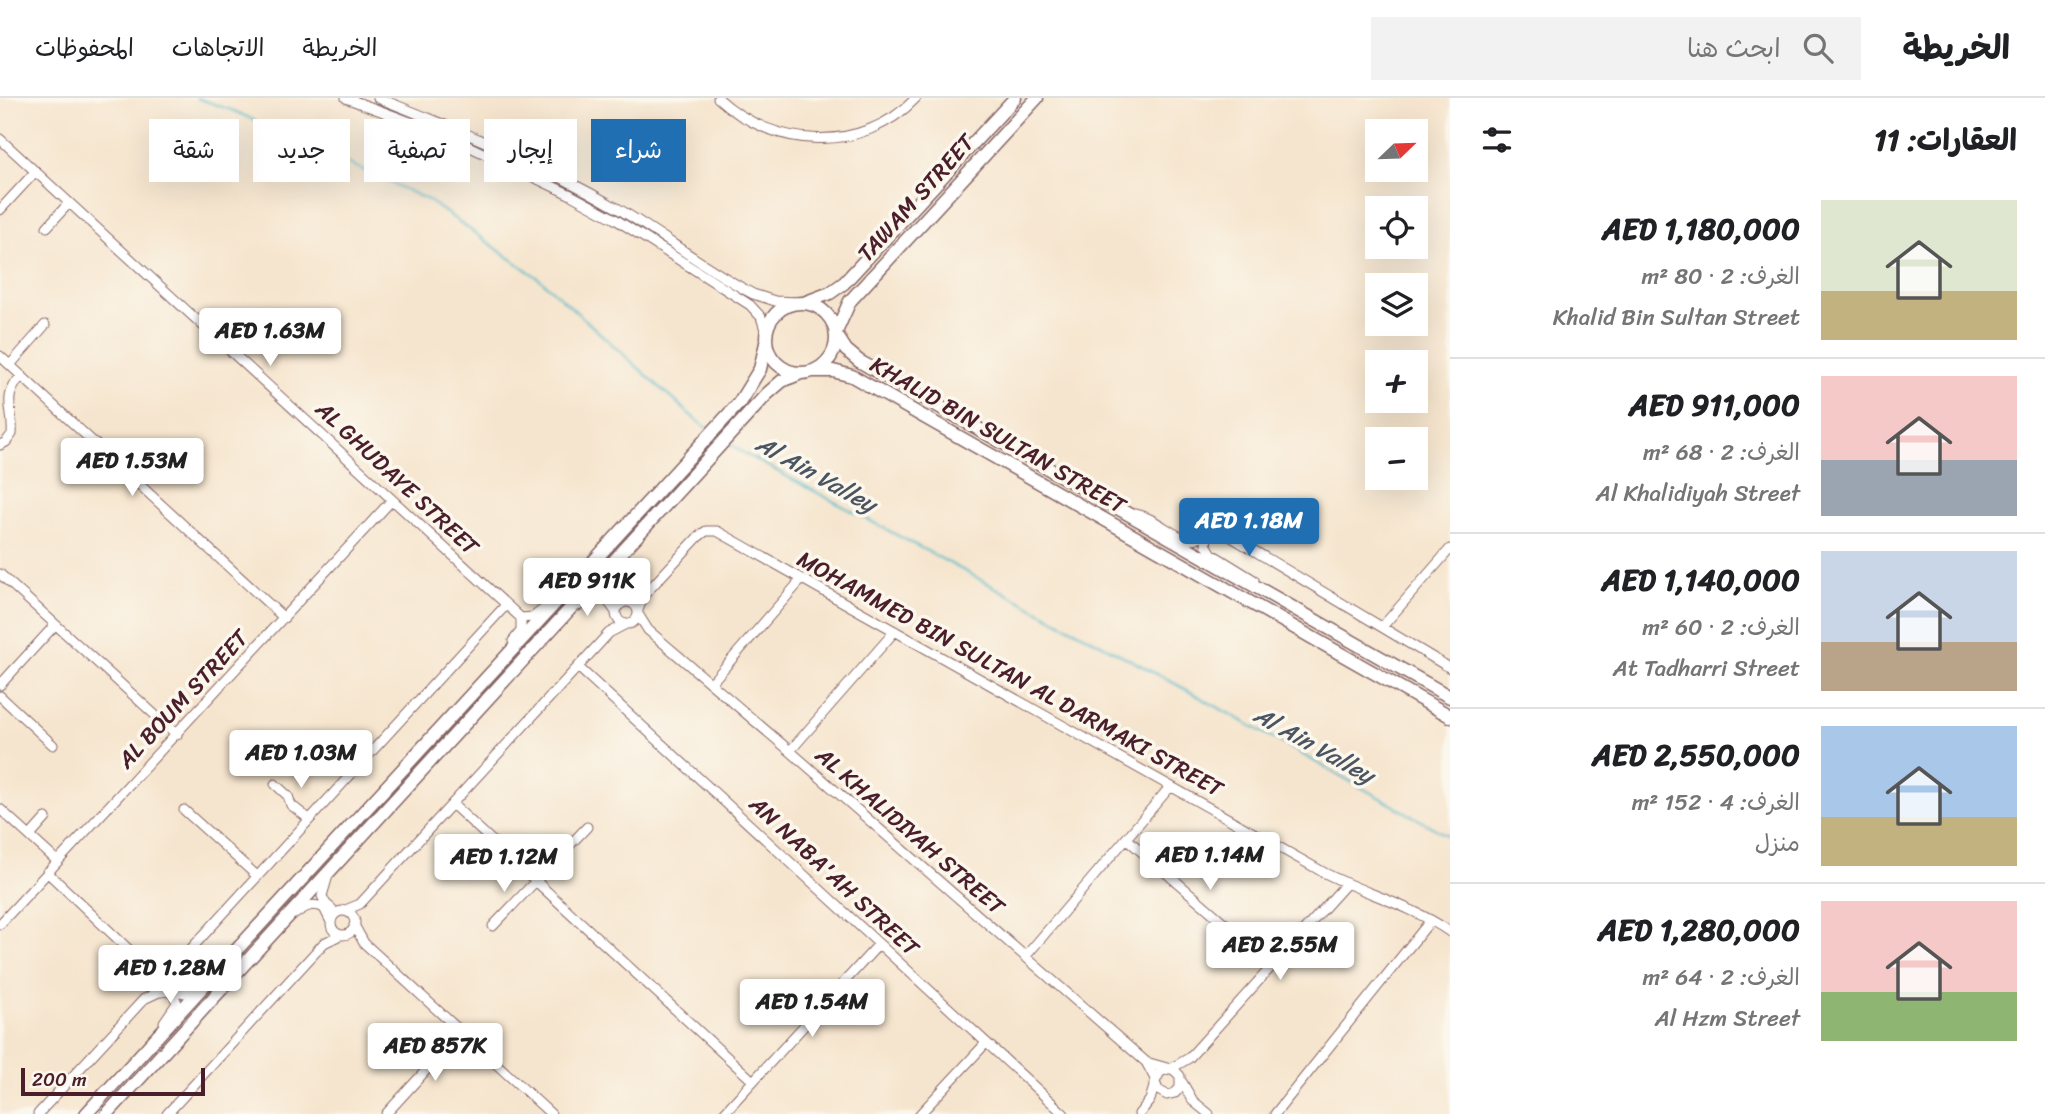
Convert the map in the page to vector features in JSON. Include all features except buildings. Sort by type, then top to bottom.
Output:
[{"type":"main road","name":"TAWAM STREET","points":[[801,302],[830,293],[844,283],[1015,98]]},
{"type":"main road","name":"TAWAM STREET","points":[[836,334],[850,301],[1037,98]]},
{"type":"main road","points":[[86,1114],[739,403],[760,369],[773,316],[780,309],[801,302],[822,309],[829,316],[836,334],[831,357],[823,366],[774,387],[107,1114]]},
{"type":"main road","name":"KHALID BIN SULTAN STREET","points":[[836,334],[846,351],[859,361],[1450,697]]},
{"type":"main road","points":[[766,338],[774,360],[791,371],[807,372]]},
{"type":"main road","name":"KHALID BIN SULTAN STREET","points":[[807,372],[833,370],[852,376],[1450,716]]},
{"type":"street","points":[[346,98],[445,135],[615,219],[750,305],[761,317],[766,338]]},
{"type":"street","points":[[378,98],[473,136],[548,171],[620,210],[754,294],[775,301],[801,302]]},
{"type":"street","points":[[718,98],[735,113],[763,128],[793,137],[824,139],[870,129],[898,114],[916,98]]},
{"type":"street","name":"AL GHUDAYE STREET","points":[[0,139],[520,618]]},
{"type":"street","points":[[0,210],[35,172]]},
{"type":"street","points":[[47,226],[69,203]]},
{"type":"street","points":[[10,365],[45,325]]},
{"type":"street","points":[[0,356],[284,618]]},
{"type":"street","points":[[0,445],[12,434],[8,402],[12,389],[22,376]]},
{"type":"street","name":"AL BOUM STREET","points":[[0,924],[392,500]]},
{"type":"street","points":[[1128,514],[1147,517],[1187,540],[1199,539],[1213,526],[1450,668]]},
{"type":"street","name":"MOHAMMED BIN SULTAN AL DARMAKI STREET","points":[[638,612],[644,595],[698,537],[710,530],[720,532],[1346,884],[1403,906],[1450,932]]},
{"type":"street","points":[[1208,532],[1206,544],[1212,554],[1252,578],[1268,593]]},
{"type":"street","points":[[1382,627],[1450,550]]},
{"type":"street","points":[[167,1114],[324,943],[334,915],[360,904],[609,633],[635,620],[638,612],[635,604],[612,595],[608,582],[622,553]]},
{"type":"street","points":[[0,574],[177,735]]},
{"type":"street","points":[[711,683],[802,579]]},
{"type":"street","name":"MOHAMMED BIN SULTAN AL DARMAKI STREET","points":[[627,601],[644,595]]},
{"type":"street","points":[[563,618],[583,602],[597,597],[607,600],[620,622],[628,624]]},
{"type":"street","points":[[506,655],[512,642],[522,631],[520,618],[533,617],[558,600]]},
{"type":"street","points":[[609,633],[619,604],[627,601]]},
{"type":"street","points":[[38,1114],[144,999],[168,986],[179,962],[506,605]]},
{"type":"street","name":"AL KHALIDIYAH STREET","points":[[638,612],[648,630],[1146,1062],[1155,1081]]},
{"type":"street","name":"AL KHALIDIYAH STREET","points":[[628,624],[648,630]]},
{"type":"street","points":[[0,685],[55,625]]},
{"type":"street","points":[[790,751],[895,631]]},
{"type":"street","name":"AN NABA'AH STREET","points":[[578,667],[1064,1114]]},
{"type":"street","points":[[0,696],[53,746]]},
{"type":"street","points":[[275,784],[288,796],[291,805],[309,820]]},
{"type":"street","points":[[1025,957],[1170,787]]},
{"type":"street","points":[[452,804],[752,1081]]},
{"type":"street","points":[[0,809],[57,861]]},
{"type":"street","points":[[184,810],[257,876]]},
{"type":"street","points":[[30,836],[46,818]]},
{"type":"street","points":[[493,926],[587,827]]},
{"type":"street","points":[[1127,839],[1274,966]]},
{"type":"street","points":[[334,866],[323,887],[322,896],[329,907],[352,916],[364,943],[551,1114]]},
{"type":"street","points":[[47,872],[142,962],[153,988],[168,986],[184,993],[219,968]]},
{"type":"street","points":[[1139,1114],[1147,1105],[1160,1072],[1189,1059],[1346,884]]},
{"type":"street","points":[[324,943],[351,931],[360,904]]},
{"type":"street","points":[[277,928],[310,905],[324,908],[334,931],[364,943]]},
{"type":"street","points":[[1275,1114],[1431,920]]},
{"type":"street","points":[[723,1114],[879,944]]},
{"type":"street","points":[[142,962],[170,972],[168,986],[177,1003],[155,1039]]},
{"type":"street","points":[[144,999],[154,970],[179,962]]},
{"type":"street","points":[[386,1114],[461,1032]]},
{"type":"street","points":[[920,1114],[986,1043]]},
{"type":"street","points":[[1147,1105],[1180,1088],[1189,1059]]},
{"type":"street","name":"AL KHALIDIYAH STREET","points":[[1146,1062],[1169,1069]]},
{"type":"street","points":[[1169,1069],[1177,1073],[1194,1101],[1209,1114]]},
{"type":"street","points":[[1155,1081],[1158,1090],[1194,1101]]},
{"type":"waterway","name":"Al Ain Valley","points":[[197,98],[234,111],[428,200],[541,280],[707,428]]},
{"type":"waterway","name":"Al Ain Valley","points":[[729,443],[1185,689],[1450,837]]}]
